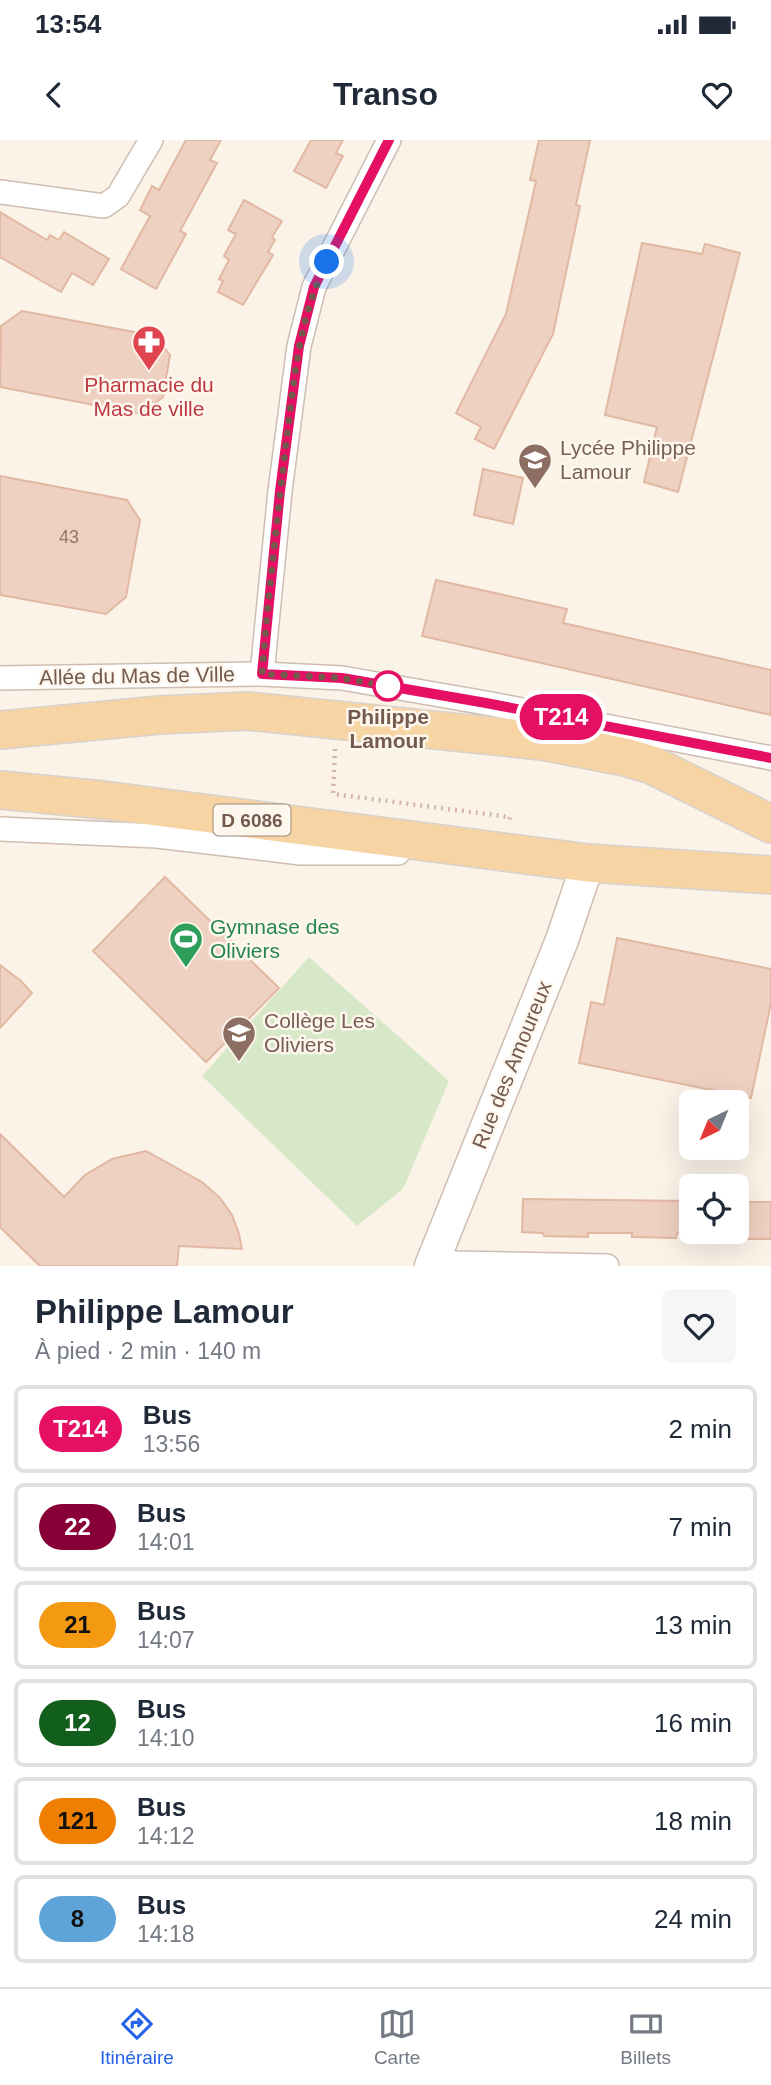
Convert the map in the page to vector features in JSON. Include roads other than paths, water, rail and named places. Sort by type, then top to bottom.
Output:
[{"type":"main road","points":[[0,730],[248,711],[542,741],[652,765],[771,824]]},
{"type":"main road","name":"D 6086","points":[[0,790],[103,800],[588,863],[771,875]]},
{"type":"street","points":[[0,192],[104,206],[118,196],[151,140]]},
{"type":"street","points":[[262,674],[280,491],[299,346],[314,287],[389,140]]},
{"type":"street","name":"Allée du Mas de Ville","points":[[0,678],[262,674],[355,681],[486,703],[771,758]]},
{"type":"street","points":[[0,829],[158,836],[301,853],[392,853],[588,863]]},
{"type":"street","name":"Rue des Amoureux","points":[[433,1261],[562,940],[588,863]]},
{"type":"street","points":[[433,1261],[607,1266]]},
{"type":"place","name":"Pharmacie du Mas de ville","points":[[149,372]]},
{"type":"place","name":"Lycée Philippe Lamour","points":[[535,490]]},
{"type":"place","name":"Philippe Lamour","points":[[388,686]]},
{"type":"place","name":"Gymnase des Oliviers","points":[[186,969]]},
{"type":"place","name":"Collège Les Oliviers","points":[[239,1063]]}]
